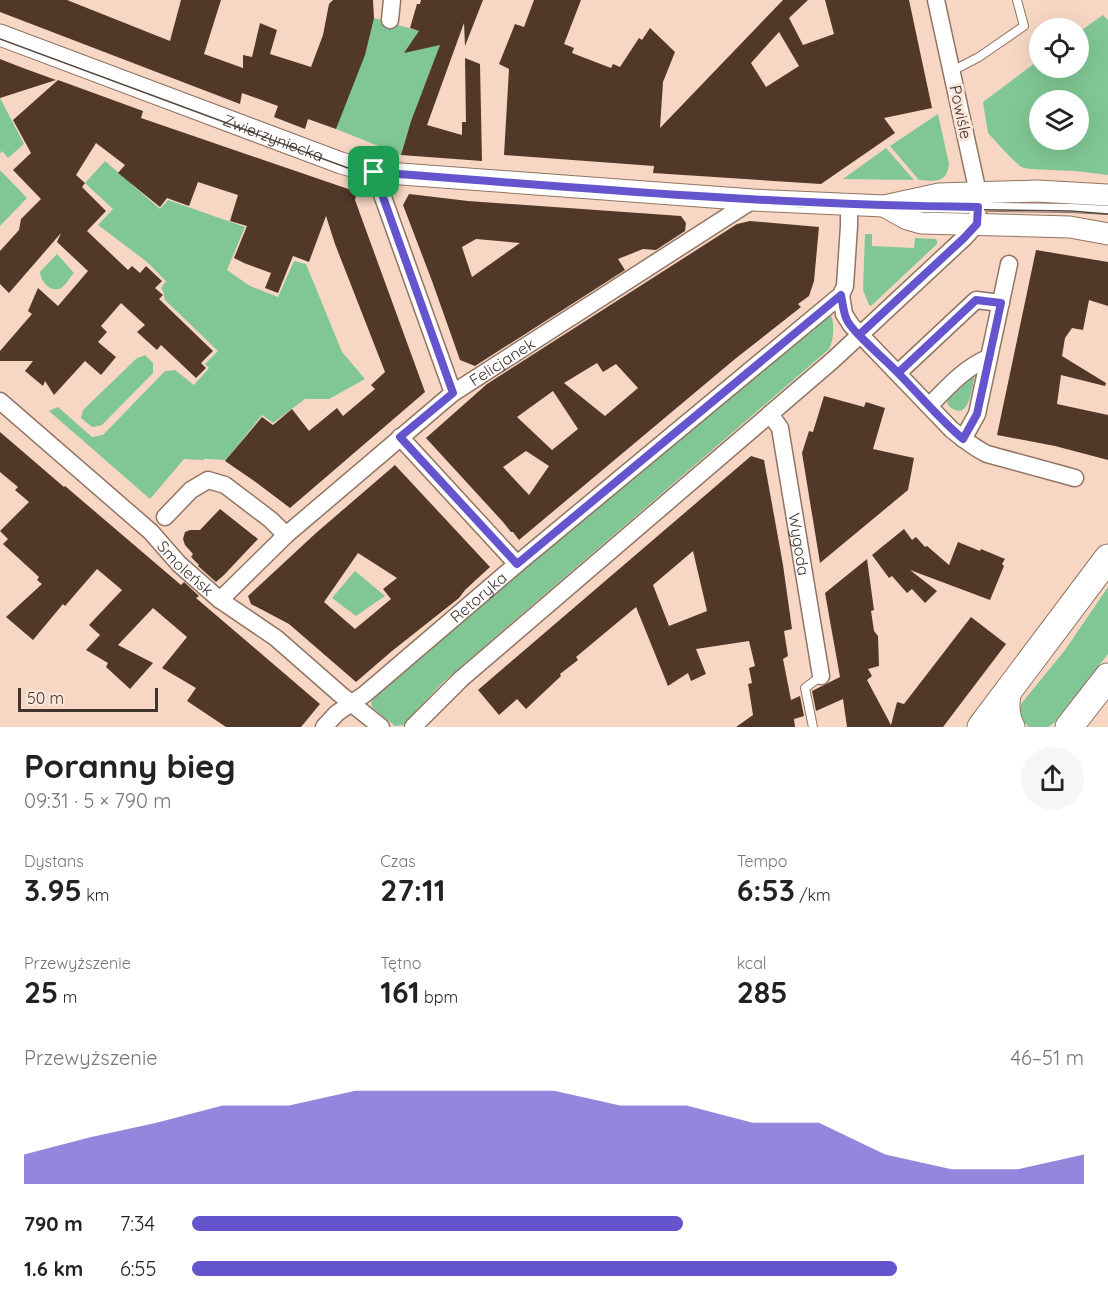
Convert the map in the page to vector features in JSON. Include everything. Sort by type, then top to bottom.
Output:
[{"type":"main road","points":[[981,727],[1108,558]]},
{"type":"main road","points":[[1069,727],[1108,677]]},
{"type":"main road","points":[[1007,694],[1006,715],[1011,727]]},
{"type":"street","points":[[390,20],[392,0]]},
{"type":"street","name":"Powiśle","points":[[936,0],[978,208]]},
{"type":"street","name":"Zwierzyniecka","points":[[0,35],[341,163],[374,172],[753,200],[884,206],[931,195],[978,208],[1108,234]]},
{"type":"street","points":[[374,172],[453,393]]},
{"type":"street","name":"Zwierzyniecka","points":[[884,206],[907,219],[921,223],[1038,191],[1108,195]]},
{"type":"street","name":"Felicjanek","points":[[220,600],[286,535],[453,393],[753,200]]},
{"type":"street","points":[[849,204],[845,286],[841,295],[847,321],[952,430],[975,448],[987,454],[1075,478]]},
{"type":"street","points":[[413,727],[462,679],[859,335],[964,238],[978,208]]},
{"type":"street","points":[[963,439],[977,414],[1010,264]]},
{"type":"street","name":"Retoryka","points":[[324,727],[337,713],[365,694],[517,564],[841,295]]},
{"type":"street","points":[[898,373],[976,300],[1001,303]]},
{"type":"street","points":[[929,406],[966,371],[988,358]]},
{"type":"street","name":"Smoleńsk","points":[[0,401],[151,532],[179,564],[220,600],[276,638],[381,727]]},
{"type":"street","name":"Wygoda","points":[[770,414],[780,428],[821,676]]},
{"type":"street","points":[[400,437],[517,564]]},
{"type":"street","points":[[165,516],[191,490],[208,480],[225,485],[271,520],[286,535]]},
{"type":"lane","points":[[952,71],[979,57],[1024,26],[1017,0]]},
{"type":"lane","points":[[978,208],[1108,210]]},
{"type":"lane","points":[[813,727],[805,688],[821,676]]},
{"type":"green space","points":[[1103,15],[1108,20],[1108,175],[1021,167],[988,133],[983,102],[1029,68],[1029,78],[1089,78],[1089,25]]},
{"type":"green space","points":[[374,18],[443,38],[411,121],[401,155],[336,129]]},
{"type":"green space","points":[[0,98],[24,144],[8,158],[2,151],[0,154]]},
{"type":"green space","points":[[938,114],[949,164],[948,170],[946,175],[939,180],[919,180],[890,146]]},
{"type":"green space","points":[[886,148],[914,180],[843,179]]},
{"type":"green space","points":[[105,161],[160,209],[168,200],[245,227],[227,270],[250,286],[278,297],[294,261],[306,264],[342,352],[365,379],[329,399],[305,399],[273,423],[262,415],[226,460],[184,459],[150,499],[49,411],[58,407],[92,437],[103,435],[165,371],[175,370],[194,385],[209,368],[205,364],[218,351],[165,300],[161,288],[166,281],[147,262],[98,225],[113,209],[85,183]]},
{"type":"green space","points":[[0,170],[27,198],[0,226]]},
{"type":"green space","points":[[865,234],[872,234],[872,246],[914,248],[915,238],[936,239],[937,244],[871,306],[863,290]]},
{"type":"green space","points":[[57,254],[74,273],[65,285],[54,289],[42,279],[40,272]]},
{"type":"green space","points":[[828,315],[832,317],[833,330],[828,350],[442,683],[403,725],[395,726],[373,708],[371,704],[374,697],[715,405]]},
{"type":"green space","points":[[145,355],[153,363],[153,373],[102,425],[92,427],[81,418],[83,410],[137,358]]},
{"type":"green space","points":[[975,374],[971,395],[965,408],[961,411],[955,410],[948,405],[947,399],[971,375]]},
{"type":"green space","points":[[355,571],[385,596],[356,616],[332,598]]},
{"type":"green space","points":[[1108,587],[1108,654],[1054,723],[1048,727],[1029,727],[1021,717],[1021,704],[1065,650]]},
{"type":"building","points":[[0,0],[67,0],[170,41],[181,0],[221,0],[204,54],[243,68],[243,55],[252,57],[260,23],[277,30],[270,54],[311,67],[323,35],[329,4],[333,0],[373,0],[374,18],[365,55],[336,129],[308,119],[305,129],[274,117],[278,106],[242,93],[240,104],[0,12]]},
{"type":"building","points":[[421,0],[483,0],[465,46],[464,23],[427,125],[462,135],[462,122],[466,122],[465,58],[480,64],[482,161],[401,155],[411,121],[440,45],[404,53],[419,31],[410,28],[417,4],[420,4]]},
{"type":"building","points":[[534,0],[581,0],[564,44],[574,48],[572,53],[611,68],[613,64],[620,67],[639,38],[642,40],[650,28],[675,52],[663,82],[660,128],[783,0],[808,0],[789,18],[803,45],[834,34],[825,0],[909,0],[932,108],[884,118],[895,133],[821,184],[653,173],[654,166],[504,155],[509,69],[499,64],[515,24],[524,27]],"holes":[[[779,32],[799,66],[766,87],[751,63]]]},
{"type":"building","points":[[0,59],[23,68],[56,80],[0,98]]},
{"type":"building","points":[[58,80],[143,111],[141,118],[357,192],[355,200],[425,392],[290,508],[225,461],[262,417],[273,425],[292,409],[309,431],[337,408],[343,416],[375,389],[371,385],[385,372],[326,216],[309,262],[293,256],[278,293],[265,288],[271,273],[234,258],[247,226],[230,221],[238,195],[198,182],[189,206],[167,198],[160,207],[118,173],[125,165],[96,143],[76,175],[85,183],[82,187],[106,211],[87,231],[128,270],[132,266],[140,273],[146,266],[162,281],[155,288],[163,295],[159,299],[213,351],[201,363],[206,368],[196,378],[161,345],[157,350],[137,332],[145,325],[121,303],[101,326],[107,332],[98,342],[116,357],[101,375],[85,361],[54,395],[45,381],[43,386],[25,371],[33,361],[0,361],[0,351],[32,314],[28,311],[38,288],[58,306],[88,271],[57,242],[61,233],[9,293],[0,284],[0,251],[19,230],[21,219],[41,199],[13,170],[31,153],[13,120]]},
{"type":"building","points":[[409,194],[468,201],[681,216],[686,223],[685,231],[656,250],[643,249],[618,259],[625,270],[475,366],[460,360],[403,205]],"holes":[[[476,239],[520,243],[472,277],[462,247]]]},
{"type":"building","points":[[750,221],[819,227],[814,281],[809,296],[798,304],[801,307],[735,359],[519,540],[426,438],[487,384],[737,224]],"holes":[[[597,363],[603,372],[616,364],[638,388],[605,416],[564,383]],[[553,391],[578,429],[552,450],[517,417]],[[526,451],[549,466],[529,495],[503,467]]]},
{"type":"building","points":[[1036,250],[1108,262],[1108,306],[1089,300],[1083,330],[1072,328],[1065,338],[1062,356],[1106,383],[1105,386],[1061,375],[1057,404],[1108,415],[1108,460],[1055,446],[997,435]]},
{"type":"building","points":[[824,396],[864,407],[866,402],[885,408],[873,449],[914,458],[908,490],[820,563],[802,453],[809,431],[813,432]]},
{"type":"building","points":[[0,432],[181,585],[184,582],[199,596],[196,598],[320,704],[301,727],[226,727],[187,701],[196,688],[162,668],[187,637],[153,608],[118,645],[153,663],[130,689],[106,667],[108,663],[86,650],[100,635],[89,625],[122,590],[97,569],[65,606],[63,604],[33,640],[6,617],[42,584],[37,580],[39,577],[3,544],[8,539],[0,531],[29,502],[15,490],[18,487],[0,472]]},
{"type":"building","points":[[751,456],[764,460],[792,629],[784,631],[788,656],[783,659],[791,700],[800,696],[804,716],[794,719],[795,727],[736,727],[753,715],[748,684],[752,683],[749,668],[755,666],[749,641],[696,649],[706,674],[691,681],[688,673],[668,686],[636,607],[576,657],[578,660],[560,674],[561,676],[526,709],[517,699],[499,715],[478,690]],"holes":[[[693,551],[707,611],[669,626],[653,585]]]},
{"type":"building","points":[[395,465],[490,567],[459,598],[356,682],[289,624],[251,604],[248,596]],"holes":[[[358,553],[397,578],[383,589],[391,599],[355,629],[324,602]]]},
{"type":"building","points":[[220,509],[258,539],[216,582],[191,557],[193,554],[183,539],[185,532],[200,530]]},
{"type":"building","points":[[904,529],[912,540],[916,537],[925,547],[927,546],[949,565],[958,542],[1005,559],[990,600],[910,570],[937,591],[925,603],[912,589],[907,593],[892,576],[889,578],[872,555]]},
{"type":"building","points":[[867,559],[874,610],[871,611],[874,631],[878,636],[879,666],[868,669],[872,676],[867,680],[891,725],[897,702],[904,704],[971,617],[1006,644],[943,727],[847,727],[843,699],[816,711],[812,691],[840,677],[825,593]]},
{"type":"tram line","points":[[0,39],[356,171],[381,177],[804,207],[1070,211],[1108,214]]},
{"type":"route","points":[[374,172],[453,393],[400,437],[517,564],[841,295],[844,314],[851,326],[859,335],[898,373],[952,430],[963,439],[977,414],[1001,303],[976,300],[898,373],[874,350],[859,335],[964,238],[977,224],[978,207],[884,206],[753,200],[374,172]]}]
